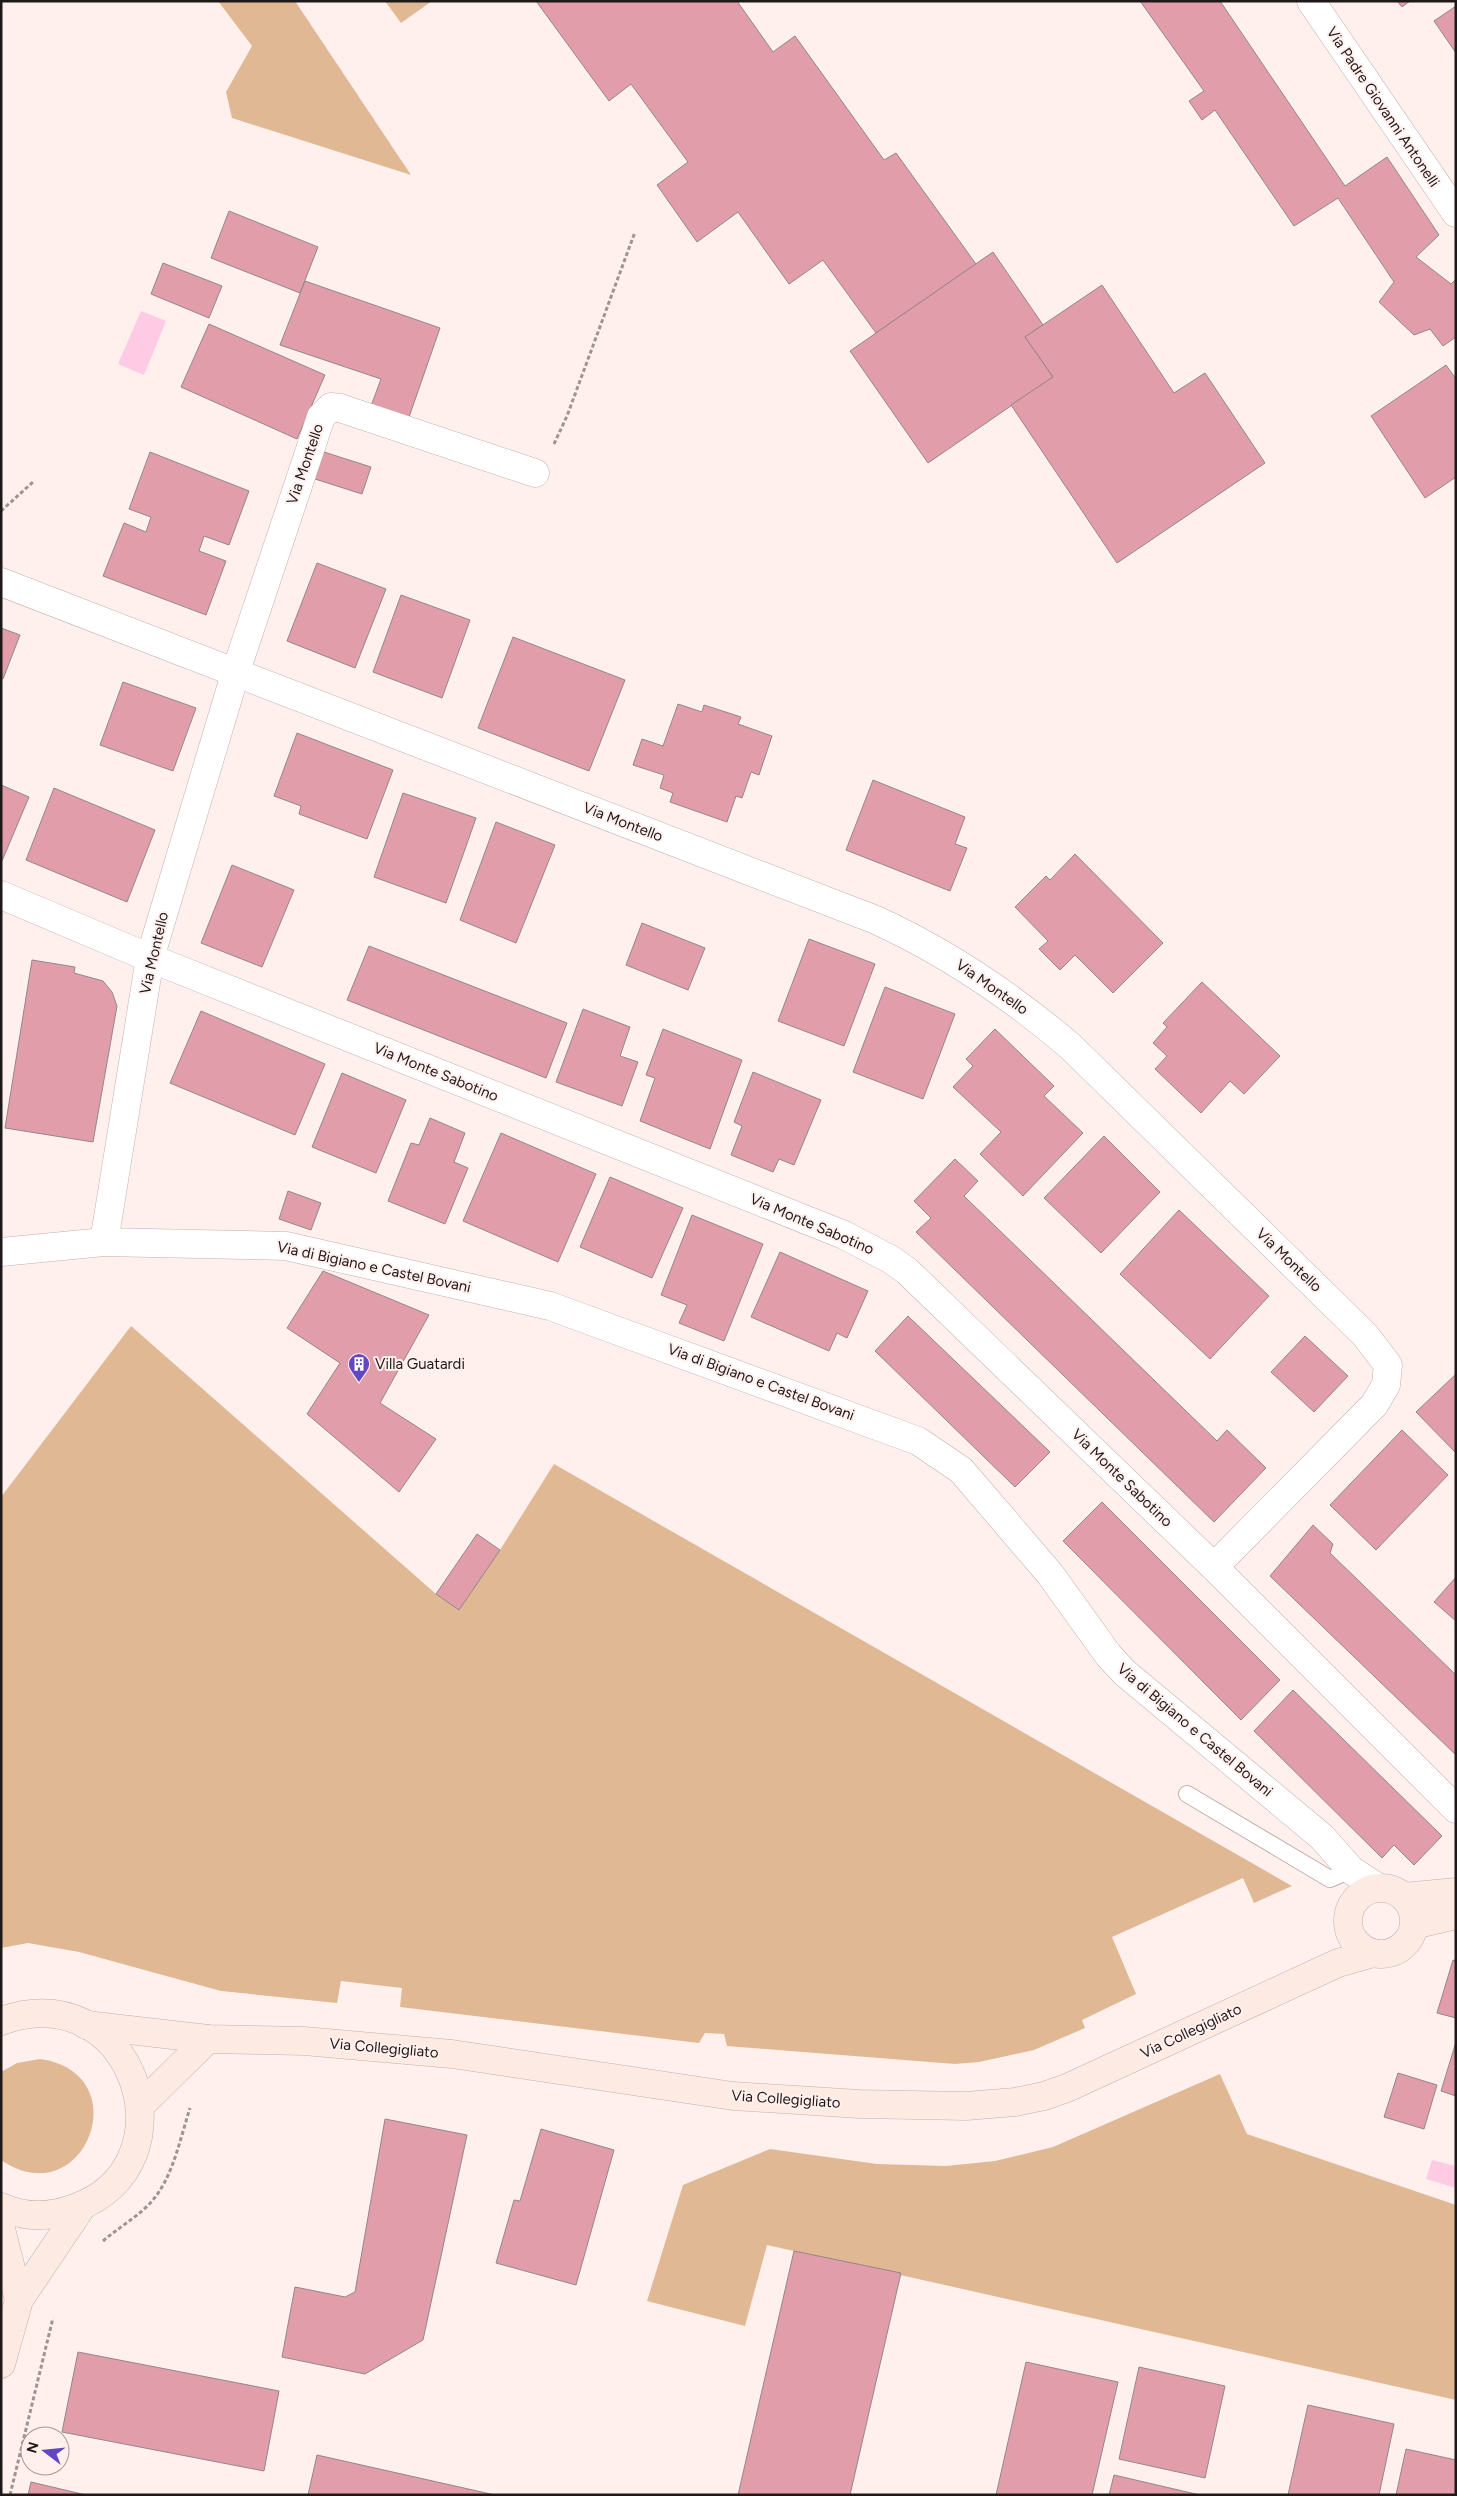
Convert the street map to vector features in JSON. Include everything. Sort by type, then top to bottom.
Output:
[{"type":"main road","points":[[1362,1884],[1387,1888],[1404,1897],[1413,1910],[1414,1925],[1409,1939],[1398,1949],[1384,1954],[1364,1948],[1349,1932],[1348,1912],[1362,1884]]},
{"type":"main road","points":[[1404,1897],[1456,1892]]},
{"type":"main road","points":[[1414,1925],[1456,1915]]},
{"type":"main road","name":"Via Collegigliato","points":[[86,2025],[208,2039],[304,2041],[452,2054],[733,2096],[877,2104],[966,2106],[1015,2102],[1044,2096],[1067,2088],[1338,1963],[1364,1948]]},
{"type":"main road","points":[[1,2021],[38,2013],[63,2016],[86,2025],[107,2039],[124,2059],[135,2081],[140,2106],[139,2130],[133,2153],[127,2164],[104,2192],[83,2205],[62,2213],[38,2215],[16,2212],[1,2207]]},
{"type":"main road","points":[[140,2106],[208,2039]]},
{"type":"main road","points":[[1,2364],[19,2300],[83,2205]]},
{"type":"main road","points":[[1,2229],[19,2300]]},
{"type":"street","name":"Via Padre Giovanni Antonelli","points":[[1311,1],[1456,213]]},
{"type":"street","name":"Via Montello","points":[[104,1242],[150,958],[236,671],[319,422],[327,409],[335,406],[535,473]]},
{"type":"street","name":"Via Montello","points":[[1,582],[236,671],[876,920],[918,939],[961,964],[1035,1017],[1070,1046],[1365,1335],[1388,1365],[1386,1385],[1374,1405],[1214,1567]]},
{"type":"street","name":"Via Monte Sabotino","points":[[1,895],[150,958],[825,1227],[878,1251],[907,1271],[1214,1567],[1456,1809]]},
{"type":"street","name":"Via di Bigiano e Castel Bovani","points":[[1,1252],[104,1242],[286,1246],[550,1306],[918,1441],[961,1470],[1050,1574],[1109,1656],[1125,1673],[1322,1837],[1362,1884]]},
{"type":"lane","points":[[1187,1794],[1330,1879],[1362,1884]]},
{"type":"path","points":[[535,473],[562,428],[635,232]]},
{"type":"path","points":[[1,511],[32,482]]},
{"type":"path","points":[[100,2244],[151,2202],[162,2187],[192,2100]]},
{"type":"path","points":[[10,2495],[54,2312]]},
{"type":"shaded area","points":[[218,1],[295,1],[411,175],[232,118],[226,92],[252,46]]},
{"type":"shaded area","points":[[385,1],[432,1],[401,23]]},
{"type":"shaded area","points":[[141,311],[166,321],[144,375],[118,364]]},
{"type":"shaded area","points":[[131,1326],[436,1594],[458,1609],[500,1550],[554,1464],[1292,1886],[1254,1903],[1243,1878],[1112,1937],[1136,1994],[1082,2020],[1085,2028],[1034,2050],[979,2062],[955,2064],[727,2046],[724,2034],[705,2033],[699,2043],[400,2007],[402,1988],[341,1981],[337,2003],[221,1991],[79,1952],[28,1943],[1,1948],[1,1497]]},
{"type":"shaded area","points":[[40,2059],[70,2070],[88,2089],[93,2112],[89,2136],[76,2157],[56,2170],[31,2173],[1,2160],[1,2072],[17,2063]]},
{"type":"shaded area","points":[[1220,2074],[1247,2134],[1456,2205],[1456,2400],[767,2245],[745,2326],[647,2301],[683,2185],[770,2149],[877,2164],[946,2166],[995,2161],[1053,2147]]},
{"type":"shaded area","points":[[1432,2160],[1456,2166],[1456,2188],[1426,2179]]},
{"type":"building","points":[[536,1],[737,1],[773,52],[795,36],[884,160],[896,153],[976,264],[876,333],[823,260],[789,284],[738,212],[697,242],[657,185],[688,162],[631,84],[609,101]]},
{"type":"building","points":[[1140,1],[1220,1],[1345,186],[1387,157],[1439,235],[1416,257],[1451,284],[1456,279],[1456,337],[1443,346],[1430,329],[1414,335],[1379,302],[1394,282],[1338,198],[1294,226],[1215,110],[1202,120],[1189,101],[1204,91]]},
{"type":"building","points":[[1397,1],[1410,1],[1402,7]]},
{"type":"building","points":[[1456,6],[1456,53],[1434,21]]},
{"type":"building","points":[[229,211],[318,247],[300,293],[211,258]]},
{"type":"building","points":[[993,252],[1043,325],[1025,337],[1053,377],[928,463],[850,351]]},
{"type":"building","points":[[163,263],[222,286],[209,318],[151,294]]},
{"type":"building","points":[[305,281],[440,328],[408,420],[371,406],[381,379],[280,345]]},
{"type":"building","points":[[1102,285],[1174,393],[1205,373],[1265,463],[1117,563],[1011,405],[1053,377],[1025,337]]},
{"type":"building","points":[[209,324],[325,375],[297,439],[181,387]]},
{"type":"building","points":[[1446,365],[1456,379],[1456,477],[1425,498],[1371,416]]},
{"type":"building","points":[[150,452],[249,491],[229,545],[204,536],[199,551],[226,561],[206,615],[103,576],[124,523],[146,532],[151,517],[129,509]]},
{"type":"building","points":[[324,452],[371,467],[362,494],[315,479]]},
{"type":"building","points":[[317,563],[386,589],[355,668],[287,641]]},
{"type":"building","points":[[401,595],[470,620],[442,698],[373,672]]},
{"type":"building","points":[[1,628],[20,635],[3,679],[1,678]]},
{"type":"building","points":[[513,637],[625,680],[589,771],[478,728]]},
{"type":"building","points":[[123,682],[196,708],[173,771],[100,745]]},
{"type":"building","points":[[678,704],[702,712],[704,705],[741,717],[738,724],[772,736],[759,775],[751,772],[742,798],[736,796],[727,822],[670,802],[673,793],[660,788],[664,775],[633,765],[642,739],[663,746]]},
{"type":"building","points":[[297,733],[393,770],[367,839],[299,814],[301,806],[274,796]]},
{"type":"building","points":[[873,780],[965,817],[955,844],[967,848],[950,891],[846,850]]},
{"type":"building","points":[[1,785],[29,797],[2,861],[1,861]]},
{"type":"building","points":[[54,788],[155,830],[127,902],[26,860]]},
{"type":"building","points":[[403,793],[476,818],[446,903],[374,877]]},
{"type":"building","points":[[496,822],[555,845],[516,943],[460,920]]},
{"type":"building","points":[[1075,854],[1163,943],[1113,993],[1075,955],[1060,970],[1039,949],[1048,941],[1015,907],[1046,876],[1050,880]]},
{"type":"building","points":[[232,865],[294,890],[262,967],[201,943]]},
{"type":"building","points":[[642,923],[705,948],[688,990],[626,965]]},
{"type":"building","points":[[809,939],[875,964],[844,1046],[778,1021]]},
{"type":"building","points":[[369,946],[567,1023],[546,1078],[347,1000]]},
{"type":"building","points":[[32,960],[75,967],[74,973],[103,981],[112,992],[117,1006],[93,1142],[5,1128]]},
{"type":"building","points":[[1202,982],[1280,1056],[1244,1094],[1230,1081],[1201,1113],[1155,1069],[1167,1056],[1153,1043],[1167,1027],[1163,1023]]},
{"type":"building","points":[[885,987],[955,1014],[923,1099],[853,1072]]},
{"type":"building","points":[[583,1009],[630,1027],[620,1056],[638,1062],[622,1106],[556,1082]]},
{"type":"building","points":[[201,1011],[325,1064],[295,1135],[170,1083]]},
{"type":"building","points":[[663,1029],[742,1060],[710,1149],[640,1121],[655,1078],[646,1075]]},
{"type":"building","points":[[995,1029],[1054,1086],[1044,1096],[1083,1133],[1023,1196],[980,1154],[1001,1132],[953,1087],[973,1066],[966,1059]]},
{"type":"building","points":[[753,1072],[821,1100],[794,1165],[779,1159],[773,1172],[731,1155],[742,1126],[734,1122]]},
{"type":"building","points":[[342,1073],[406,1100],[376,1173],[312,1147]]},
{"type":"building","points":[[430,1118],[465,1133],[454,1162],[468,1168],[445,1224],[388,1201],[411,1143],[419,1145]]},
{"type":"building","points":[[501,1133],[596,1174],[558,1262],[463,1221]]},
{"type":"building","points":[[1104,1136],[1160,1192],[1101,1253],[1044,1198]]},
{"type":"building","points":[[955,1159],[978,1181],[964,1196],[1217,1441],[1227,1430],[1266,1468],[1214,1522],[916,1232],[931,1218],[914,1201]]},
{"type":"building","points":[[610,1177],[683,1208],[652,1278],[580,1247]]},
{"type":"building","points":[[288,1191],[321,1203],[311,1230],[279,1219]]},
{"type":"building","points":[[1179,1210],[1269,1296],[1210,1359],[1120,1274]]},
{"type":"building","points":[[692,1215],[763,1244],[724,1341],[679,1323],[687,1305],[661,1295]]},
{"type":"building","points":[[780,1252],[868,1291],[847,1338],[837,1333],[829,1351],[751,1317]]},
{"type":"building","name":"Villa Guatardi","points":[[323,1271],[429,1315],[380,1403],[436,1439],[399,1492],[307,1414],[340,1363],[287,1328]]},
{"type":"building","points":[[908,1316],[1050,1452],[1015,1487],[875,1351]]},
{"type":"building","points":[[1305,1336],[1348,1376],[1314,1412],[1271,1372]]},
{"type":"building","points":[[1456,1374],[1456,1453],[1416,1412]]},
{"type":"building","points":[[1402,1430],[1448,1475],[1376,1550],[1330,1505]]},
{"type":"building","points":[[1102,1502],[1280,1680],[1241,1720],[1063,1541]]},
{"type":"building","points":[[1313,1525],[1333,1544],[1330,1553],[1456,1675],[1456,1755],[1270,1576]]},
{"type":"building","points":[[477,1534],[500,1550],[459,1610],[436,1594]]},
{"type":"building","points":[[1456,1577],[1456,1621],[1434,1602]]},
{"type":"building","points":[[1293,1690],[1442,1836],[1414,1865],[1394,1845],[1382,1858],[1254,1731]]},
{"type":"building","points":[[1453,1960],[1456,1961],[1456,2018],[1437,2013]]},
{"type":"building","points":[[1456,2042],[1456,2096],[1441,2091]]},
{"type":"building","points":[[1398,2073],[1437,2085],[1424,2129],[1384,2117]]},
{"type":"building","points":[[385,2119],[467,2135],[423,2340],[365,2374],[282,2357],[295,2287],[345,2297],[355,2292]]},
{"type":"building","points":[[541,2129],[614,2150],[576,2285],[496,2263],[514,2200],[520,2201]]},
{"type":"building","points":[[794,2251],[901,2273],[850,2495],[738,2495]]},
{"type":"building","points":[[78,2352],[279,2391],[264,2471],[70,2434],[70,2426],[63,2426]]},
{"type":"building","points":[[1026,2362],[1118,2382],[1092,2495],[996,2495]]},
{"type":"building","points":[[1139,2367],[1225,2386],[1205,2478],[1119,2459]]},
{"type":"building","points":[[1308,2405],[1394,2424],[1379,2495],[1288,2495]]},
{"type":"building","points":[[1406,2449],[1456,2460],[1456,2495],[1396,2495]]},
{"type":"building","points":[[317,2455],[495,2495],[308,2495]]},
{"type":"building","points":[[1114,2475],[1200,2495],[1109,2495]]},
{"type":"building","points":[[31,2482],[86,2495],[28,2495]]},
{"type":"place","name":"Villa Guatardi","points":[[359,1383]]}]
